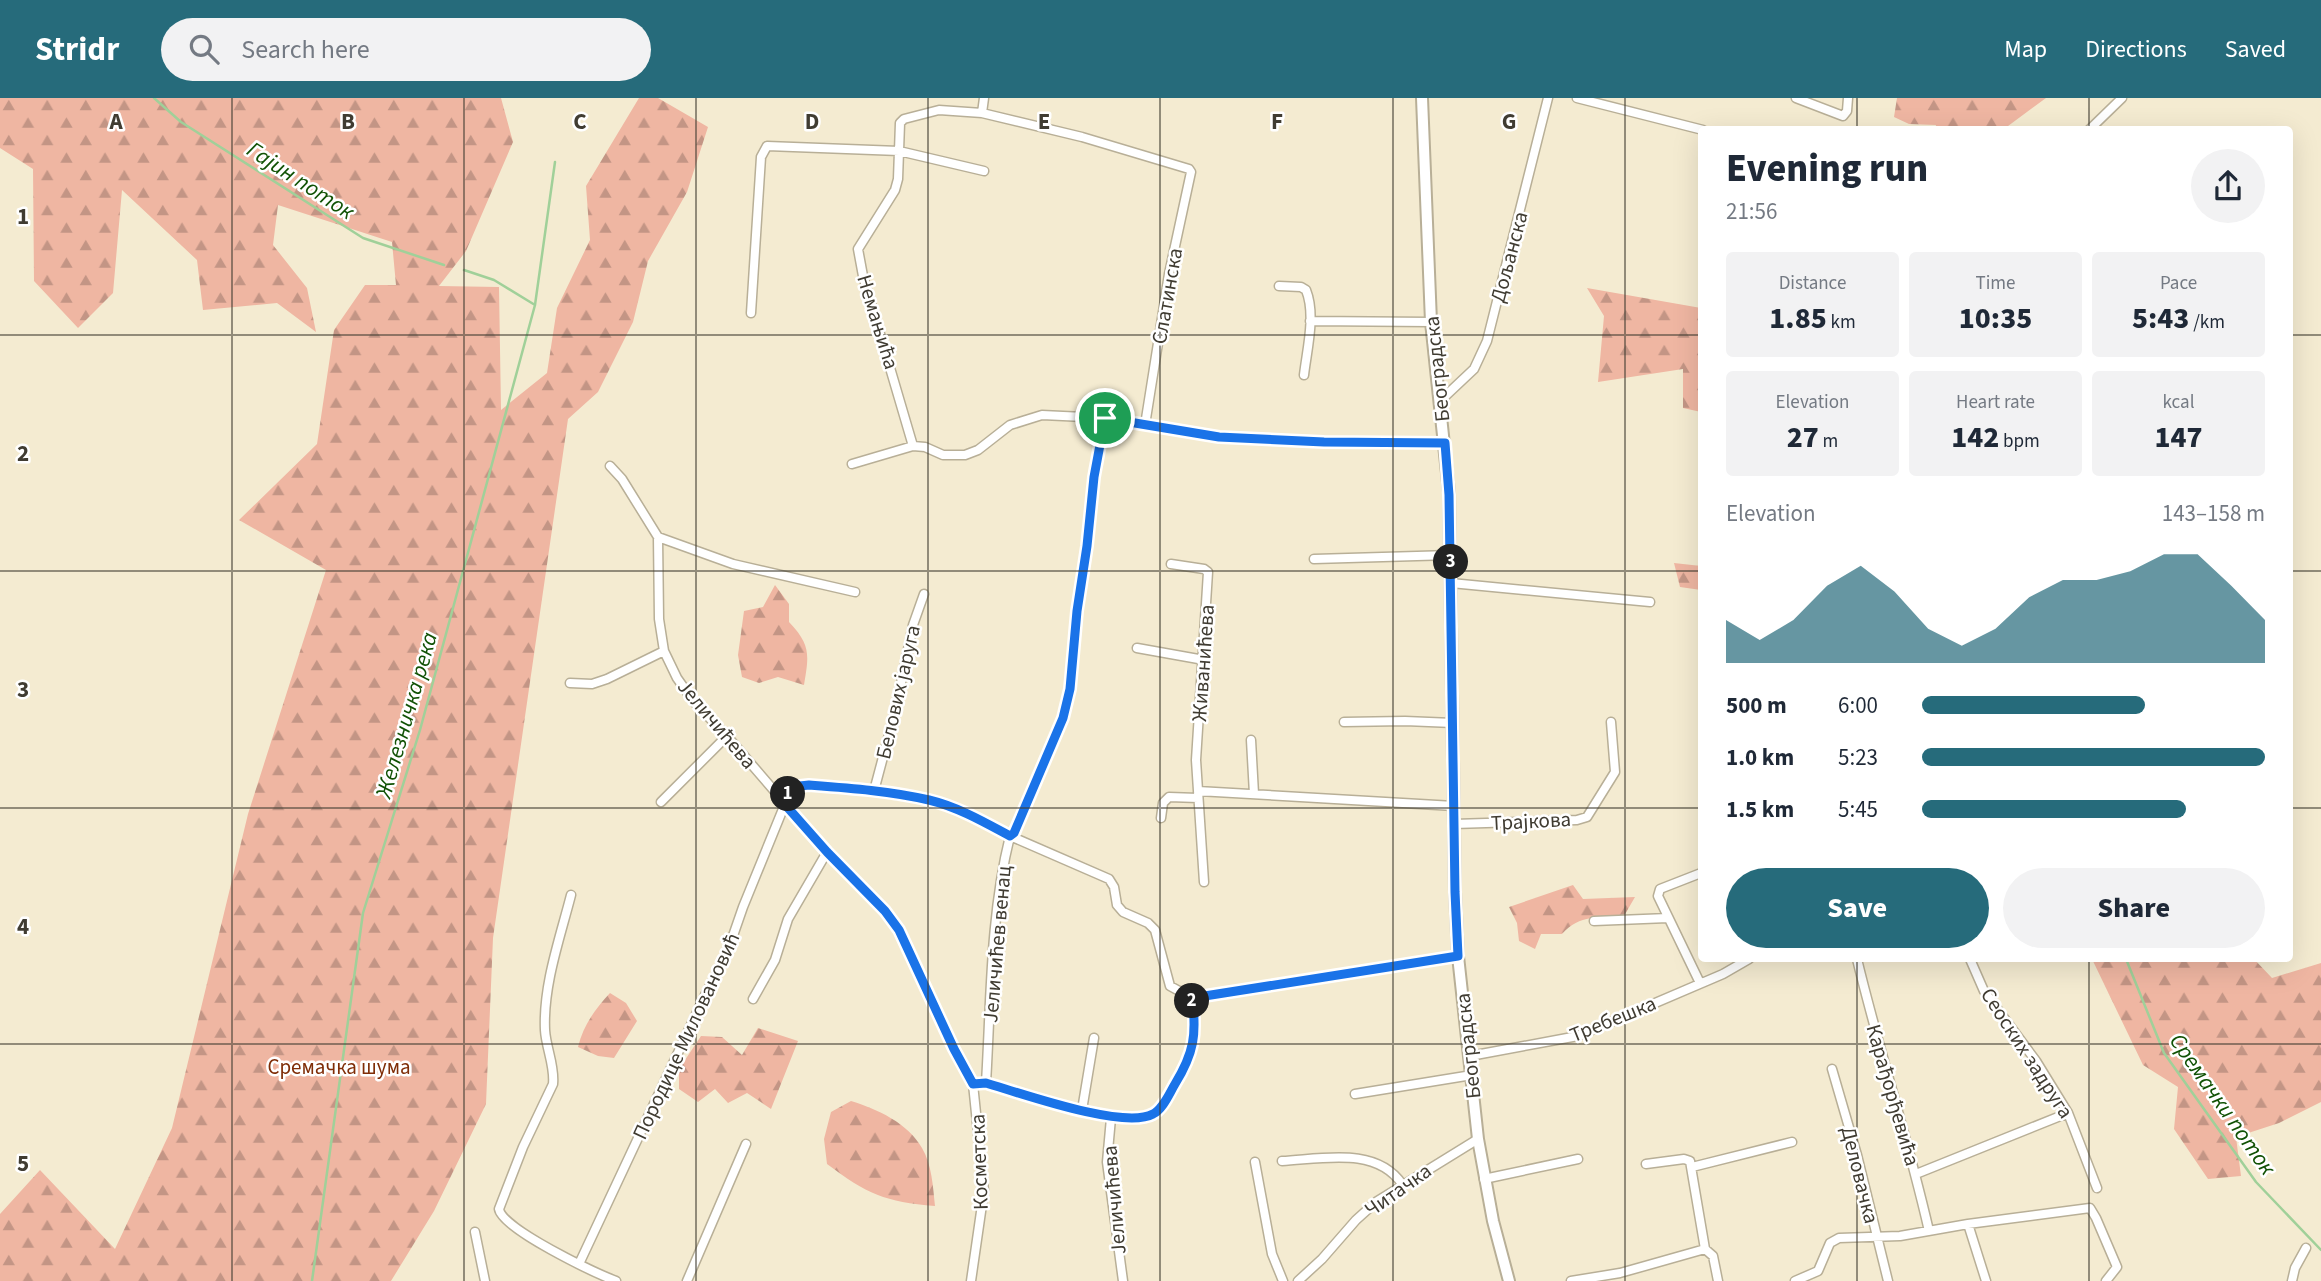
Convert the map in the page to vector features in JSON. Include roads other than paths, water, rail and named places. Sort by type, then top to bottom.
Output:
[{"type":"main road","name":"Београдска","points":[[1422,98],[1431,322],[1445,443],[1451,555],[1458,956],[1484,1179],[1509,1281]]},
{"type":"street","points":[[982,113],[984,98]]},
{"type":"street","name":"Дољанска","points":[[1440,401],[1474,369],[1487,341],[1548,98]]},
{"type":"street","points":[[1577,98],[1698,129]]},
{"type":"street","points":[[1796,98],[1838,116],[1845,114],[1848,98]]},
{"type":"street","points":[[2093,126],[2122,98]]},
{"type":"street","name":"Немањића","points":[[914,446],[858,257],[858,249],[895,190],[900,123],[904,119],[939,110],[982,113]]},
{"type":"street","name":"Слатинска","points":[[982,113],[1082,137],[1189,169],[1191,172],[1169,274],[1145,425]]},
{"type":"street","points":[[751,313],[761,157],[767,146],[899,150],[985,171]]},
{"type":"street","points":[[1279,286],[1306,290],[1310,320],[1304,375]]},
{"type":"street","points":[[1310,320],[1431,322]]},
{"type":"street","points":[[852,464],[914,446],[925,447],[943,455],[965,455],[978,450],[1010,425],[1031,418],[1060,415],[1105,418],[1219,437],[1324,442],[1445,443]]},
{"type":"street","points":[[783,802],[800,786],[874,791],[930,800],[1010,836],[1014,833],[1063,718],[1070,689],[1094,477],[1105,418]]},
{"type":"street","points":[[610,466],[622,479],[658,537],[733,564],[855,592]]},
{"type":"street","name":"Јеличићева","points":[[658,537],[659,619],[664,651],[677,678],[694,702],[727,736],[827,852],[885,911],[899,930],[973,1084],[986,1083],[1111,1118],[1107,1162],[1123,1281]]},
{"type":"street","points":[[1314,559],[1451,555]]},
{"type":"street","name":"Живанићева","points":[[1171,564],[1208,572],[1196,760],[1204,883]]},
{"type":"street","points":[[1451,583],[1650,602]]},
{"type":"street","name":"Белових јаруга","points":[[874,791],[912,625],[924,594]]},
{"type":"street","points":[[1137,648],[1203,660]]},
{"type":"street","points":[[570,683],[592,684],[664,651]]},
{"type":"street","points":[[1344,722],[1453,723]]},
{"type":"street","name":"Трајкова","points":[[1454,824],[1577,820],[1587,817],[1615,772],[1611,722]]},
{"type":"street","points":[[661,802],[727,736]]},
{"type":"street","points":[[1251,740],[1254,794]]},
{"type":"street","points":[[1161,818],[1163,803],[1169,797],[1198,794],[1254,794],[1454,806]]},
{"type":"street","name":"Породице Миловановић","points":[[579,1264],[706,993],[726,956],[783,802]]},
{"type":"street","name":"Јеличићев венац","points":[[986,1083],[996,910],[1010,836],[1109,879],[1114,887],[1117,905],[1123,912],[1148,923],[1155,930],[1170,986],[1192,998]]},
{"type":"street","points":[[752,999],[775,960],[788,919],[827,852]]},
{"type":"street","points":[[1698,874],[1660,890],[1658,896],[1700,983]]},
{"type":"street","points":[[571,895],[547,1000],[545,1031],[553,1084],[501,1200],[500,1214],[509,1223],[604,1279],[615,1281]]},
{"type":"street","points":[[1594,921],[1668,918]]},
{"type":"street","points":[[1111,1118],[1145,1117],[1159,1109],[1192,1052],[1195,1020],[1192,998],[1458,956]]},
{"type":"street","name":"Требешка","points":[[1470,1056],[1578,1036],[1743,962]]},
{"type":"street","name":"Карађорђевића","points":[[1858,962],[1929,1231]]},
{"type":"street","name":"Сеоских задруга","points":[[1971,962],[1984,991],[2036,1061],[2068,1113],[2096,1188]]},
{"type":"street","points":[[1082,1110],[1094,1038]]},
{"type":"street","name":"Деловачка","points":[[1832,1069],[1857,1155],[1888,1281]]},
{"type":"street","points":[[1354,1094],[1472,1075]]},
{"type":"street","name":"Косметска","points":[[971,1281],[984,1191],[973,1084]]},
{"type":"street","points":[[1916,1174],[2068,1113]]},
{"type":"street","name":"Читачка","points":[[1298,1281],[1322,1259],[1366,1210],[1402,1184],[1478,1139]]},
{"type":"street","points":[[1692,1167],[1792,1142]]},
{"type":"street","points":[[687,1281],[746,1144]]},
{"type":"street","points":[[1282,1161],[1347,1157],[1370,1160],[1392,1171],[1402,1184]]},
{"type":"street","points":[[1484,1179],[1578,1159]]},
{"type":"street","points":[[1646,1164],[1686,1159],[1692,1167],[1705,1249],[1713,1256],[1718,1281]]},
{"type":"street","points":[[1255,1162],[1272,1254],[1283,1281]]},
{"type":"street","points":[[1796,1281],[1818,1271],[1833,1240],[1929,1231],[2090,1208],[2117,1267],[2106,1281]]},
{"type":"street","points":[[1968,1224],[1986,1281]]},
{"type":"street","points":[[475,1232],[485,1281]]},
{"type":"street","points":[[2292,1281],[2295,1268],[2306,1248]]},
{"type":"street","points":[[1571,1281],[1620,1273],[1705,1249]]},
{"type":"waterway","name":"Гајин поток","points":[[154,98],[181,122],[363,238],[444,265]]},
{"type":"waterway","name":"Железничка река","points":[[312,1281],[363,913],[420,730],[535,305],[555,162]]},
{"type":"waterway","name":"Гајин поток","points":[[464,270],[494,280],[535,305]]},
{"type":"waterway","name":"Сремачки поток","points":[[2127,962],[2164,1053],[2256,1182],[2321,1250]]},
{"type":"park label","name":"Сремачка шума","points":[[339,1067]]}]
